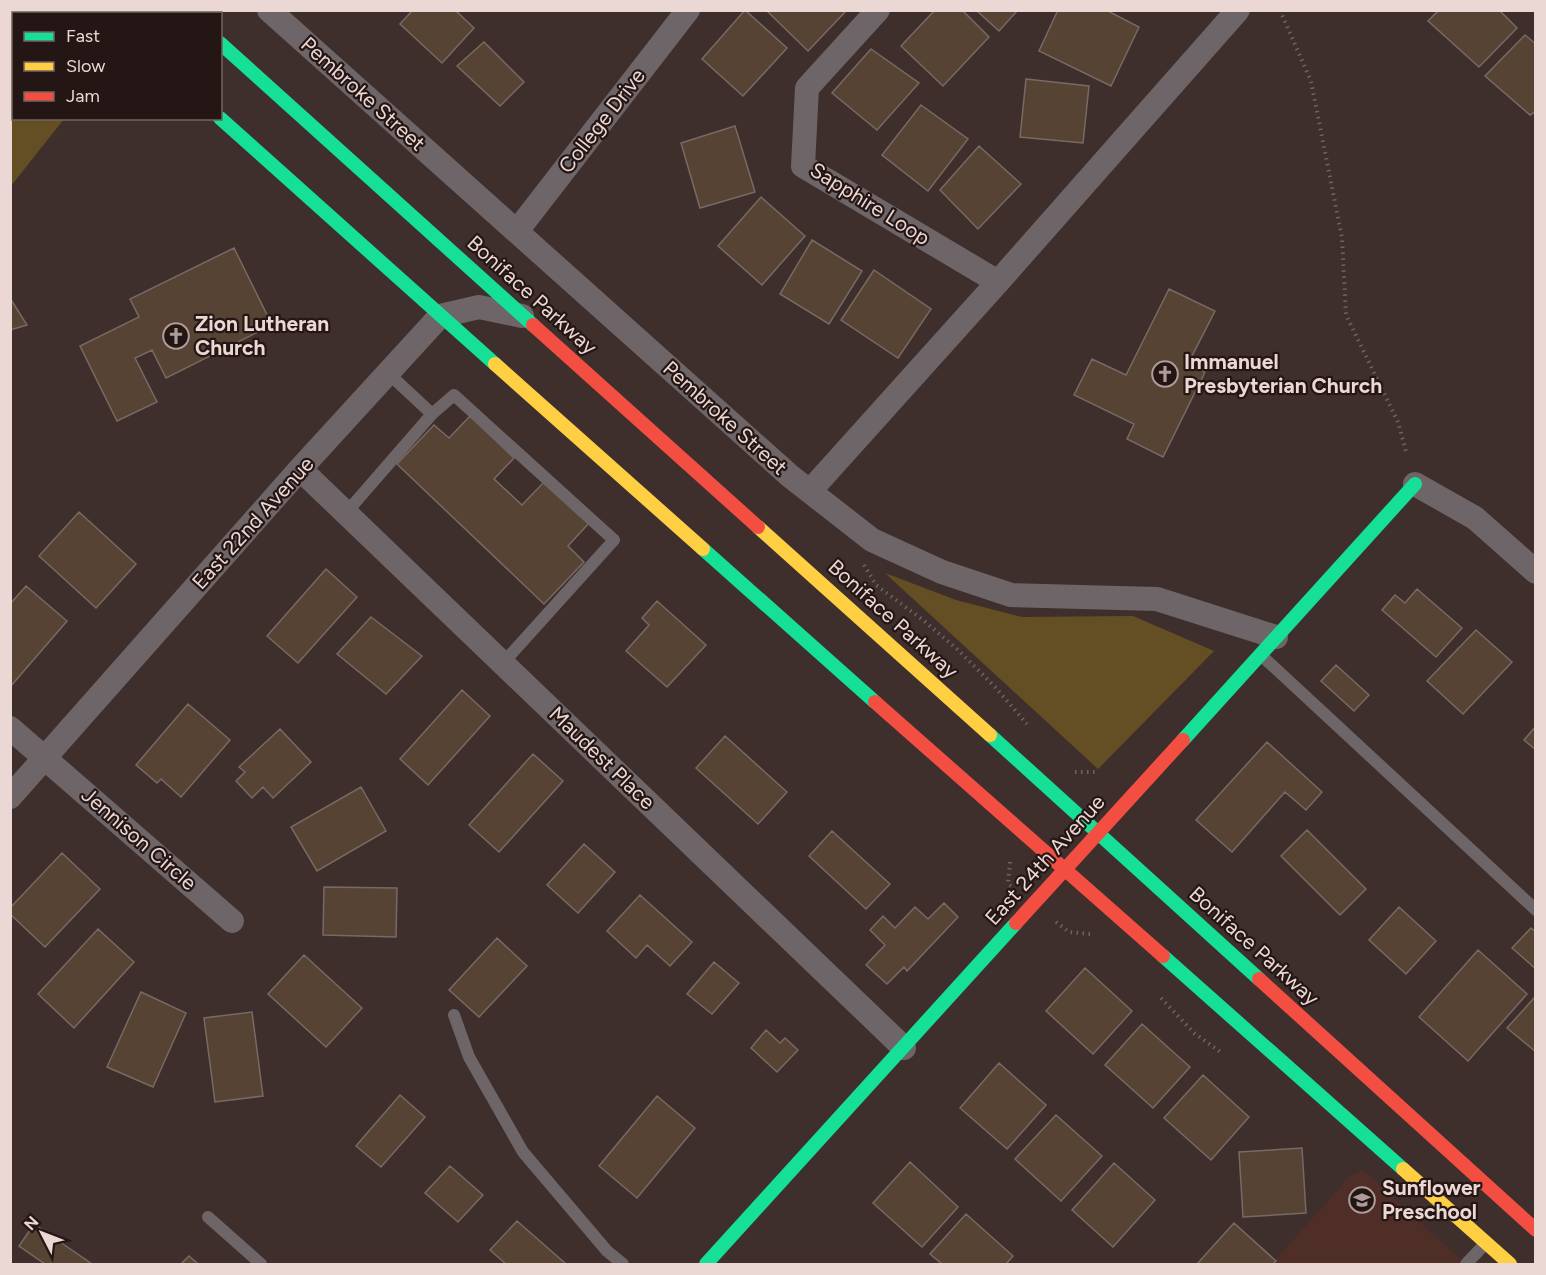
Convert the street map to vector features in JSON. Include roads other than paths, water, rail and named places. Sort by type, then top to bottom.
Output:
[{"type":"main road","name":"Boniface Parkway","points":[[222,45],[1099,833],[1536,1230]]},
{"type":"main road","points":[[222,120],[440,316],[1510,1264]]},
{"type":"main road","name":"East 24th Avenue","points":[[706,1264],[1415,484]]},
{"type":"street","name":"Pembroke Street","points":[[269,10],[781,468],[872,540],[942,572],[1011,595],[1157,599],[1268,646]]},
{"type":"street","name":"College Drive","points":[[517,231],[688,10]]},
{"type":"street","name":"Sapphire Loop","points":[[878,10],[807,88],[803,166],[998,282]]},
{"type":"street","points":[[810,491],[1238,10]]},
{"type":"street","points":[[440,316],[479,307],[525,317]]},
{"type":"street","name":"East 22nd Avenue","points":[[10,797],[300,469],[440,316]]},
{"type":"street","name":"Maudest Place","points":[[300,469],[904,1047]]},
{"type":"street","points":[[1415,484],[1474,518],[1536,572]]},
{"type":"street","name":"Jennison Circle","points":[[10,728],[232,921]]},
{"type":"lane","points":[[388,373],[432,414]]},
{"type":"lane","points":[[346,513],[432,414],[454,395],[614,540],[502,663]]},
{"type":"lane","points":[[1268,646],[1536,910]]},
{"type":"lane","points":[[454,1015],[469,1057],[523,1152],[607,1251],[623,1264]]},
{"type":"lane","points":[[208,1218],[261,1264]]},
{"type":"lane","points":[[1466,1264],[1486,1243]]},
{"type":"place","name":"Zion Lutheran Church","points":[[176,336]]},
{"type":"place","name":"Immanuel Presbyterian Church","points":[[1165,374]]},
{"type":"place","name":"Sunflower Preschool","points":[[1362,1200]]}]
